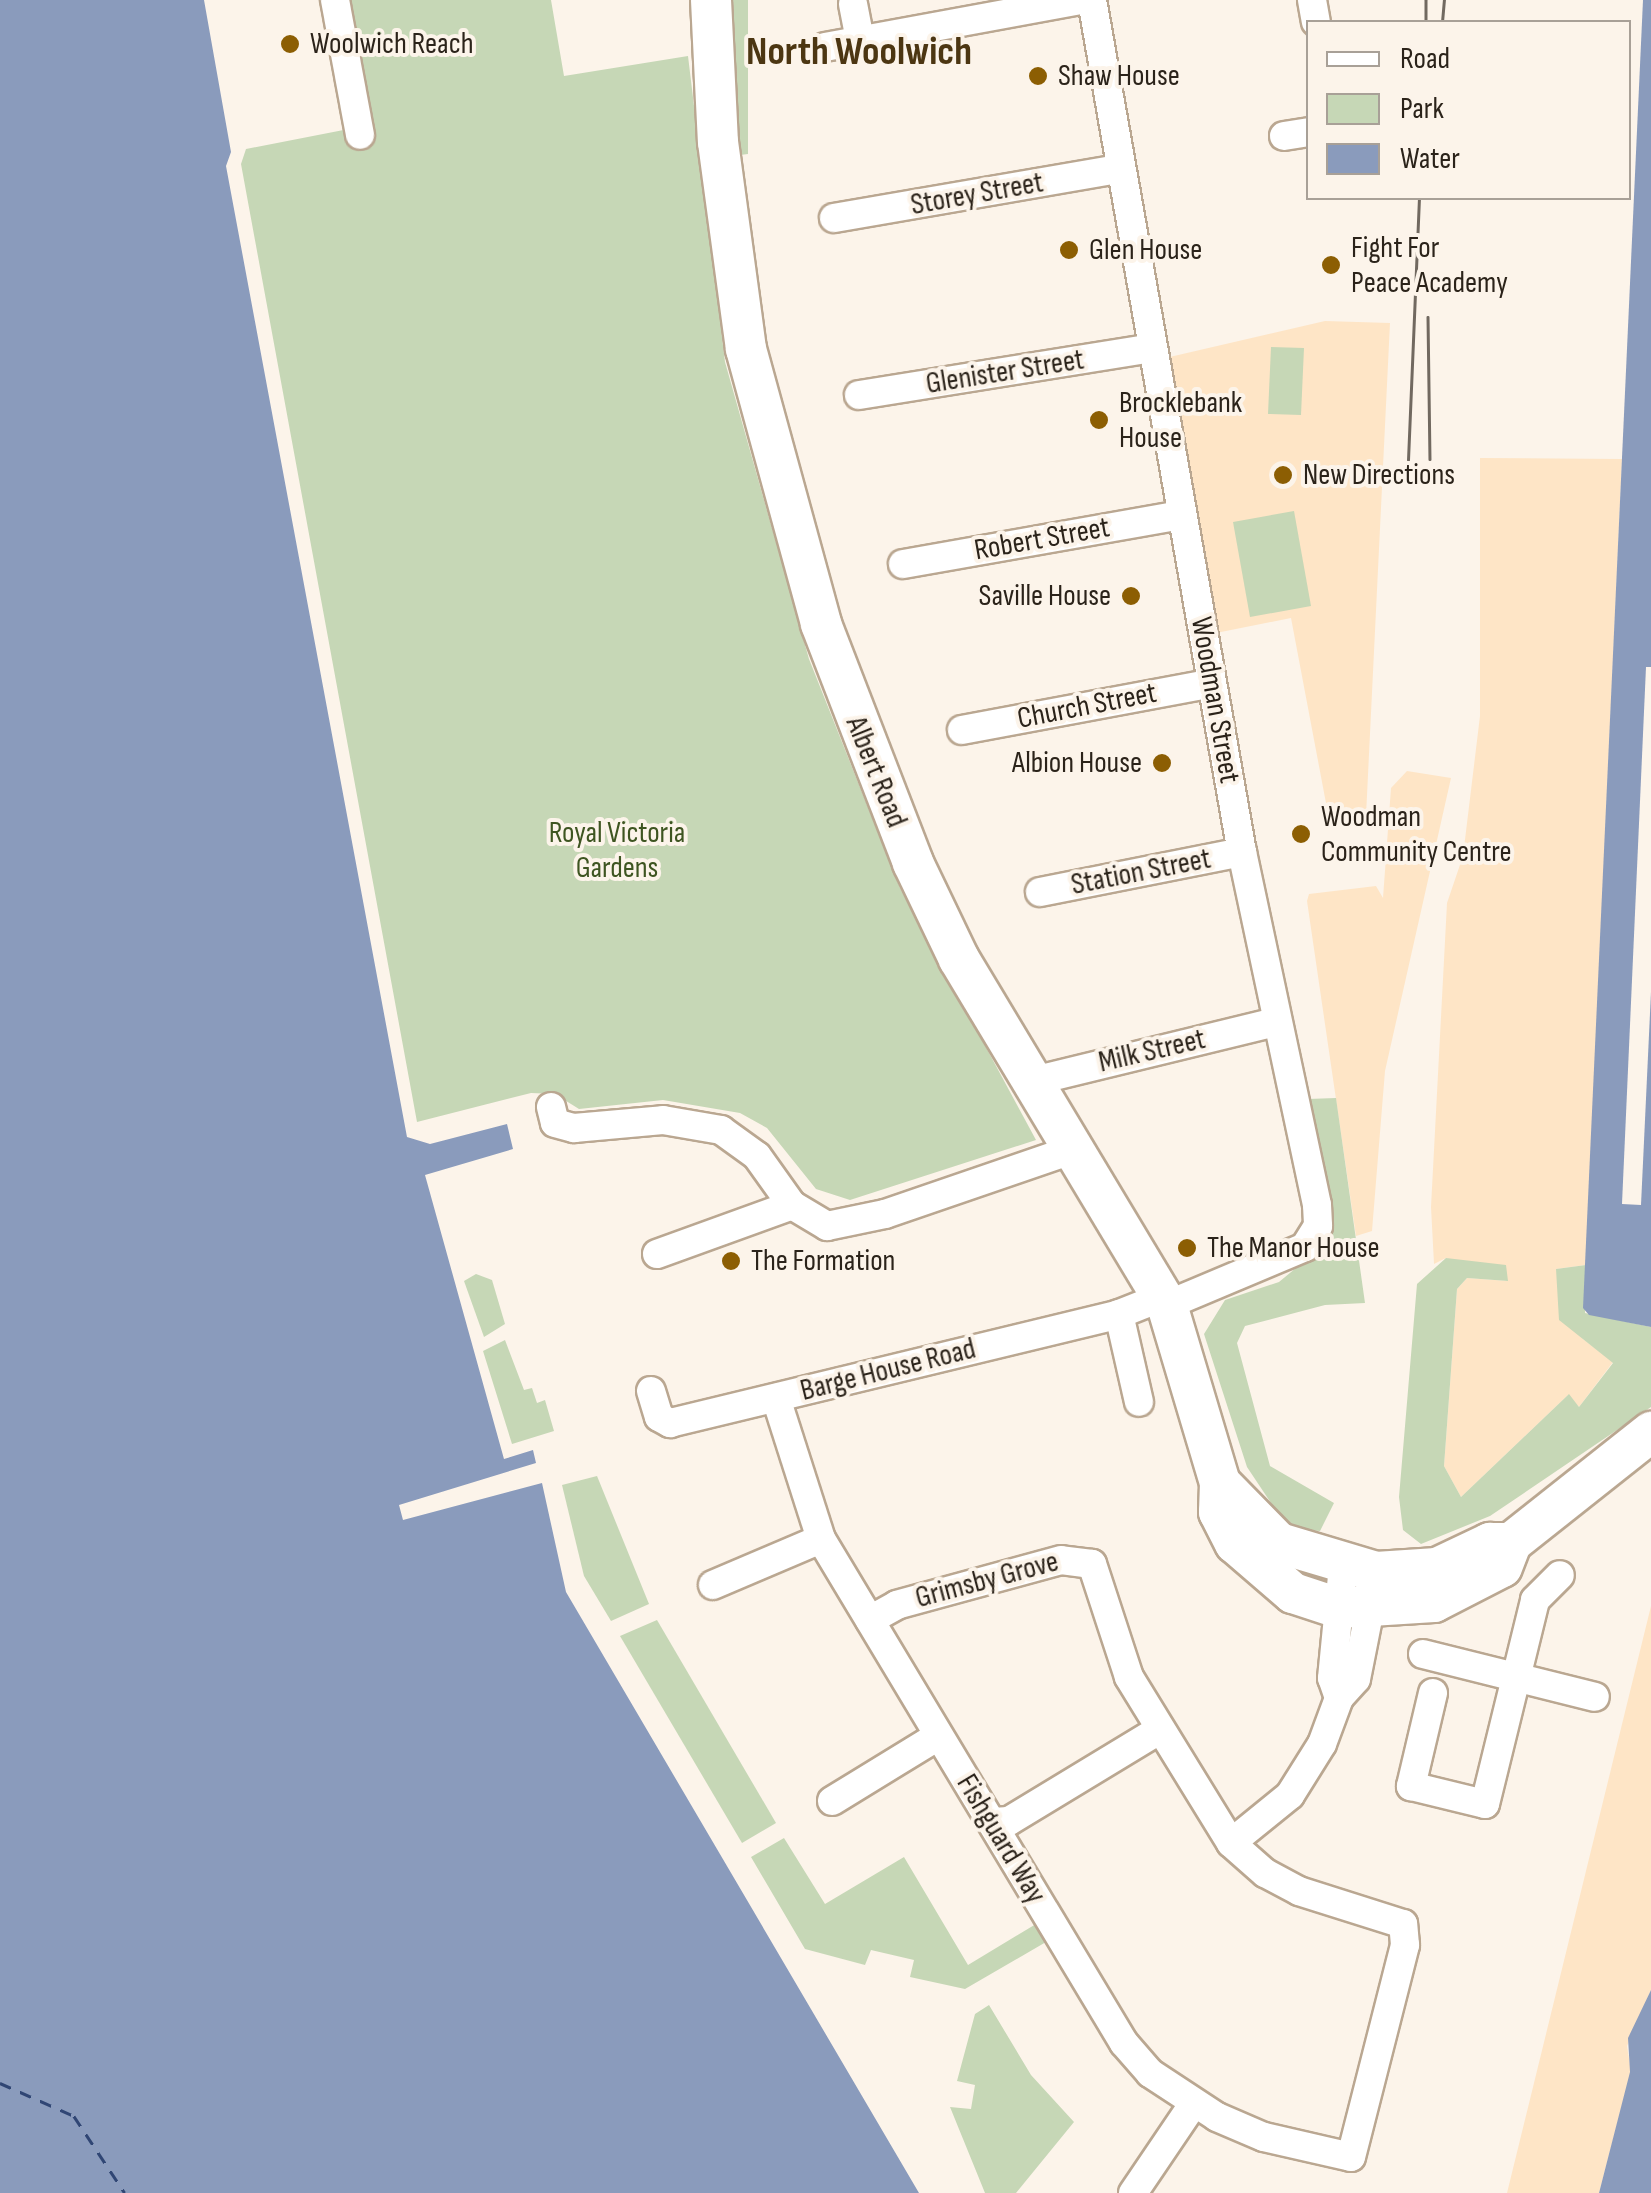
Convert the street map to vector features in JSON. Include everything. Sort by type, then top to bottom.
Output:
[{"type":"highway","name":"Albert Road","points":[[711,0],[730,260],[756,400],[794,539],[854,718],[913,863],[1029,1082],[1165,1301],[1220,1483],[1219,1512],[1254,1565],[1293,1594],[1357,1589]]},
{"type":"highway","points":[[1357,1589],[1412,1608],[1467,1588],[1502,1567],[1510,1543],[1651,1432]]},
{"type":"street","points":[[336,0],[360,136]]},
{"type":"street","points":[[825,47],[1081,0]]},
{"type":"street","name":"Woodman Street","points":[[1092,0],[1242,852],[1317,1205],[1314,1237],[1305,1247],[1165,1301]]},
{"type":"street","points":[[853,4],[860,40]]},
{"type":"street","name":"Storey Street","points":[[834,218],[1119,170]]},
{"type":"street","name":"Glenister Street","points":[[859,395],[1152,348]]},
{"type":"street","name":"Robert Street","points":[[904,564],[1181,515]]},
{"type":"street","name":"Church Street","points":[[962,730],[1212,683]]},
{"type":"street","name":"Station Street","points":[[1040,892],[1242,852]]},
{"type":"street","name":"Milk Street","points":[[1029,1082],[1276,1022]]},
{"type":"street","points":[[551,1108],[555,1123],[574,1128],[664,1120],[721,1130],[757,1156],[792,1205],[820,1224],[845,1225],[1072,1150]]},
{"type":"street","points":[[656,1254],[792,1205]]},
{"type":"street","name":"Barge House Road","points":[[648,1410],[670,1423],[1165,1301]]},
{"type":"street","points":[[1120,1314],[1139,1402]]},
{"type":"street","name":"Fishguard Way","points":[[776,1398],[821,1539],[1124,2043],[1150,2072],[1194,2102],[1264,2137],[1356,2162],[1405,1945],[1405,1921],[1300,1891],[1265,1873],[1231,1843]]},
{"type":"street","points":[[712,1585],[821,1539]]},
{"type":"street","name":"Grimsby Grove","points":[[870,1620],[897,1605],[1084,1558],[1098,1572],[1129,1677],[1231,1843]]},
{"type":"street","points":[[1433,1693],[1411,1786],[1485,1804],[1535,1600],[1560,1574]]},
{"type":"street","points":[[1231,1843],[1290,1795],[1322,1744],[1339,1698],[1356,1679],[1357,1589]]},
{"type":"street","points":[[1423,1654],[1595,1697]]},
{"type":"street","points":[[992,1822],[1009,1821],[1159,1730]]},
{"type":"street","points":[[832,1800],[938,1736]]},
{"type":"street","points":[[1133,2193],[1194,2102]]},
{"type":"shaded area","name":"New Directions","points":[[1325,321],[1390,323],[1366,816],[1329,819],[1291,618],[1211,634],[1161,359]]},
{"type":"shaded area","points":[[1480,458],[1622,459],[1586,1265],[1556,1269],[1583,1339],[1613,1362],[1579,1407],[1568,1395],[1461,1497],[1444,1466],[1457,1289],[1467,1278],[1508,1281],[1446,1258],[1434,1264],[1431,1207],[1447,903],[1463,856],[1480,716]]},
{"type":"shaded area","points":[[1407,771],[1451,778],[1385,1071],[1372,1231],[1356,1236],[1307,901],[1309,894],[1376,886],[1383,898],[1391,788]]},
{"type":"shaded area","points":[[1651,1606],[1651,1990],[1627,2046],[1631,2071],[1599,2193],[1507,2193]]},
{"type":"green space","name":"Royal Victoria Gardens","points":[[342,0],[551,0],[564,76],[688,56],[725,362],[809,659],[900,888],[1036,1140],[850,1200],[816,1189],[767,1128],[740,1113],[663,1100],[579,1109],[555,1094],[531,1093],[417,1122],[241,164],[246,149],[364,126]]},
{"type":"green space","points":[[733,0],[748,0],[748,154],[740,155]]},
{"type":"green space","points":[[1271,347],[1304,348],[1301,415],[1268,414]]},
{"type":"green space","points":[[1294,511],[1311,606],[1250,617],[1233,522]]},
{"type":"green space","points":[[1336,1098],[1365,1303],[1325,1305],[1245,1326],[1237,1343],[1270,1466],[1334,1503],[1320,1531],[1301,1530],[1279,1515],[1247,1467],[1204,1334],[1225,1300],[1279,1282],[1325,1244],[1308,1099]]},
{"type":"green space","points":[[1446,1258],[1506,1265],[1508,1281],[1467,1278],[1457,1289],[1444,1466],[1461,1497],[1569,1394],[1579,1407],[1613,1363],[1559,1320],[1556,1269],[1586,1265],[1585,1313],[1651,1327],[1651,1407],[1490,1516],[1421,1544],[1403,1530],[1399,1497],[1417,1284]]},
{"type":"green space","points":[[476,1274],[492,1280],[505,1324],[484,1337],[464,1281]]},
{"type":"green space","points":[[505,1340],[524,1390],[532,1388],[537,1403],[545,1400],[554,1431],[512,1444],[483,1351]]},
{"type":"green space","points":[[597,1476],[649,1604],[611,1621],[584,1576],[562,1485]]},
{"type":"green space","points":[[657,1620],[776,1823],[742,1843],[620,1636]]},
{"type":"green space","points":[[784,1838],[825,1904],[904,1857],[968,1965],[1036,1924],[1046,1942],[965,1989],[910,1977],[914,1960],[871,1950],[865,1965],[805,1949],[751,1857]]},
{"type":"green space","points":[[989,2005],[1031,2075],[1074,2122],[1016,2193],[985,2193],[950,2107],[971,2109],[975,2085],[957,2081],[975,2014]]},
{"type":"water","points":[[0,0],[204,0],[231,152],[226,166],[407,1137],[430,1144],[507,1124],[513,1149],[425,1175],[504,1459],[533,1450],[536,1463],[399,1505],[403,1520],[542,1483],[566,1592],[919,2193],[0,2193]]},
{"type":"water","points":[[1643,0],[1651,0],[1651,1327],[1589,1315],[1583,1308]]},
{"type":"water","points":[[1651,1990],[1651,2193],[1599,2193],[1630,2072],[1628,2038]]},
{"type":"pier","points":[[1646,667],[1651,667],[1651,992],[1641,1205],[1622,1204]]},
{"type":"ferry route","points":[[0,2083],[74,2116],[125,2193]]},
{"type":"tram line","points":[[1426,0],[1426,20]]},
{"type":"tram line","points":[[1442,20],[1444,0]]},
{"type":"tram line","points":[[1408,460],[1419,200]]},
{"type":"tram line","points":[[1428,317],[1430,459]]},
{"type":"place","name":"Woolwich Reach","points":[[290,44]]},
{"type":"place","name":"Shaw House","points":[[1038,76]]},
{"type":"place","name":"Glen House","points":[[1069,250]]},
{"type":"place","name":"Fight For Peace Academy","points":[[1331,265]]},
{"type":"place","name":"Brocklebank House","points":[[1099,420]]},
{"type":"place","name":"New Directions","points":[[1283,475]]},
{"type":"place","name":"Saville House","points":[[1131,596]]},
{"type":"place","name":"Albion House","points":[[1162,763]]},
{"type":"place","name":"Woodman Community Centre","points":[[1301,834]]},
{"type":"place","name":"The Manor House","points":[[1187,1248]]},
{"type":"place","name":"The Formation","points":[[731,1261]]},
{"type":"district","name":"North Woolwich","points":[[859,52]]}]
